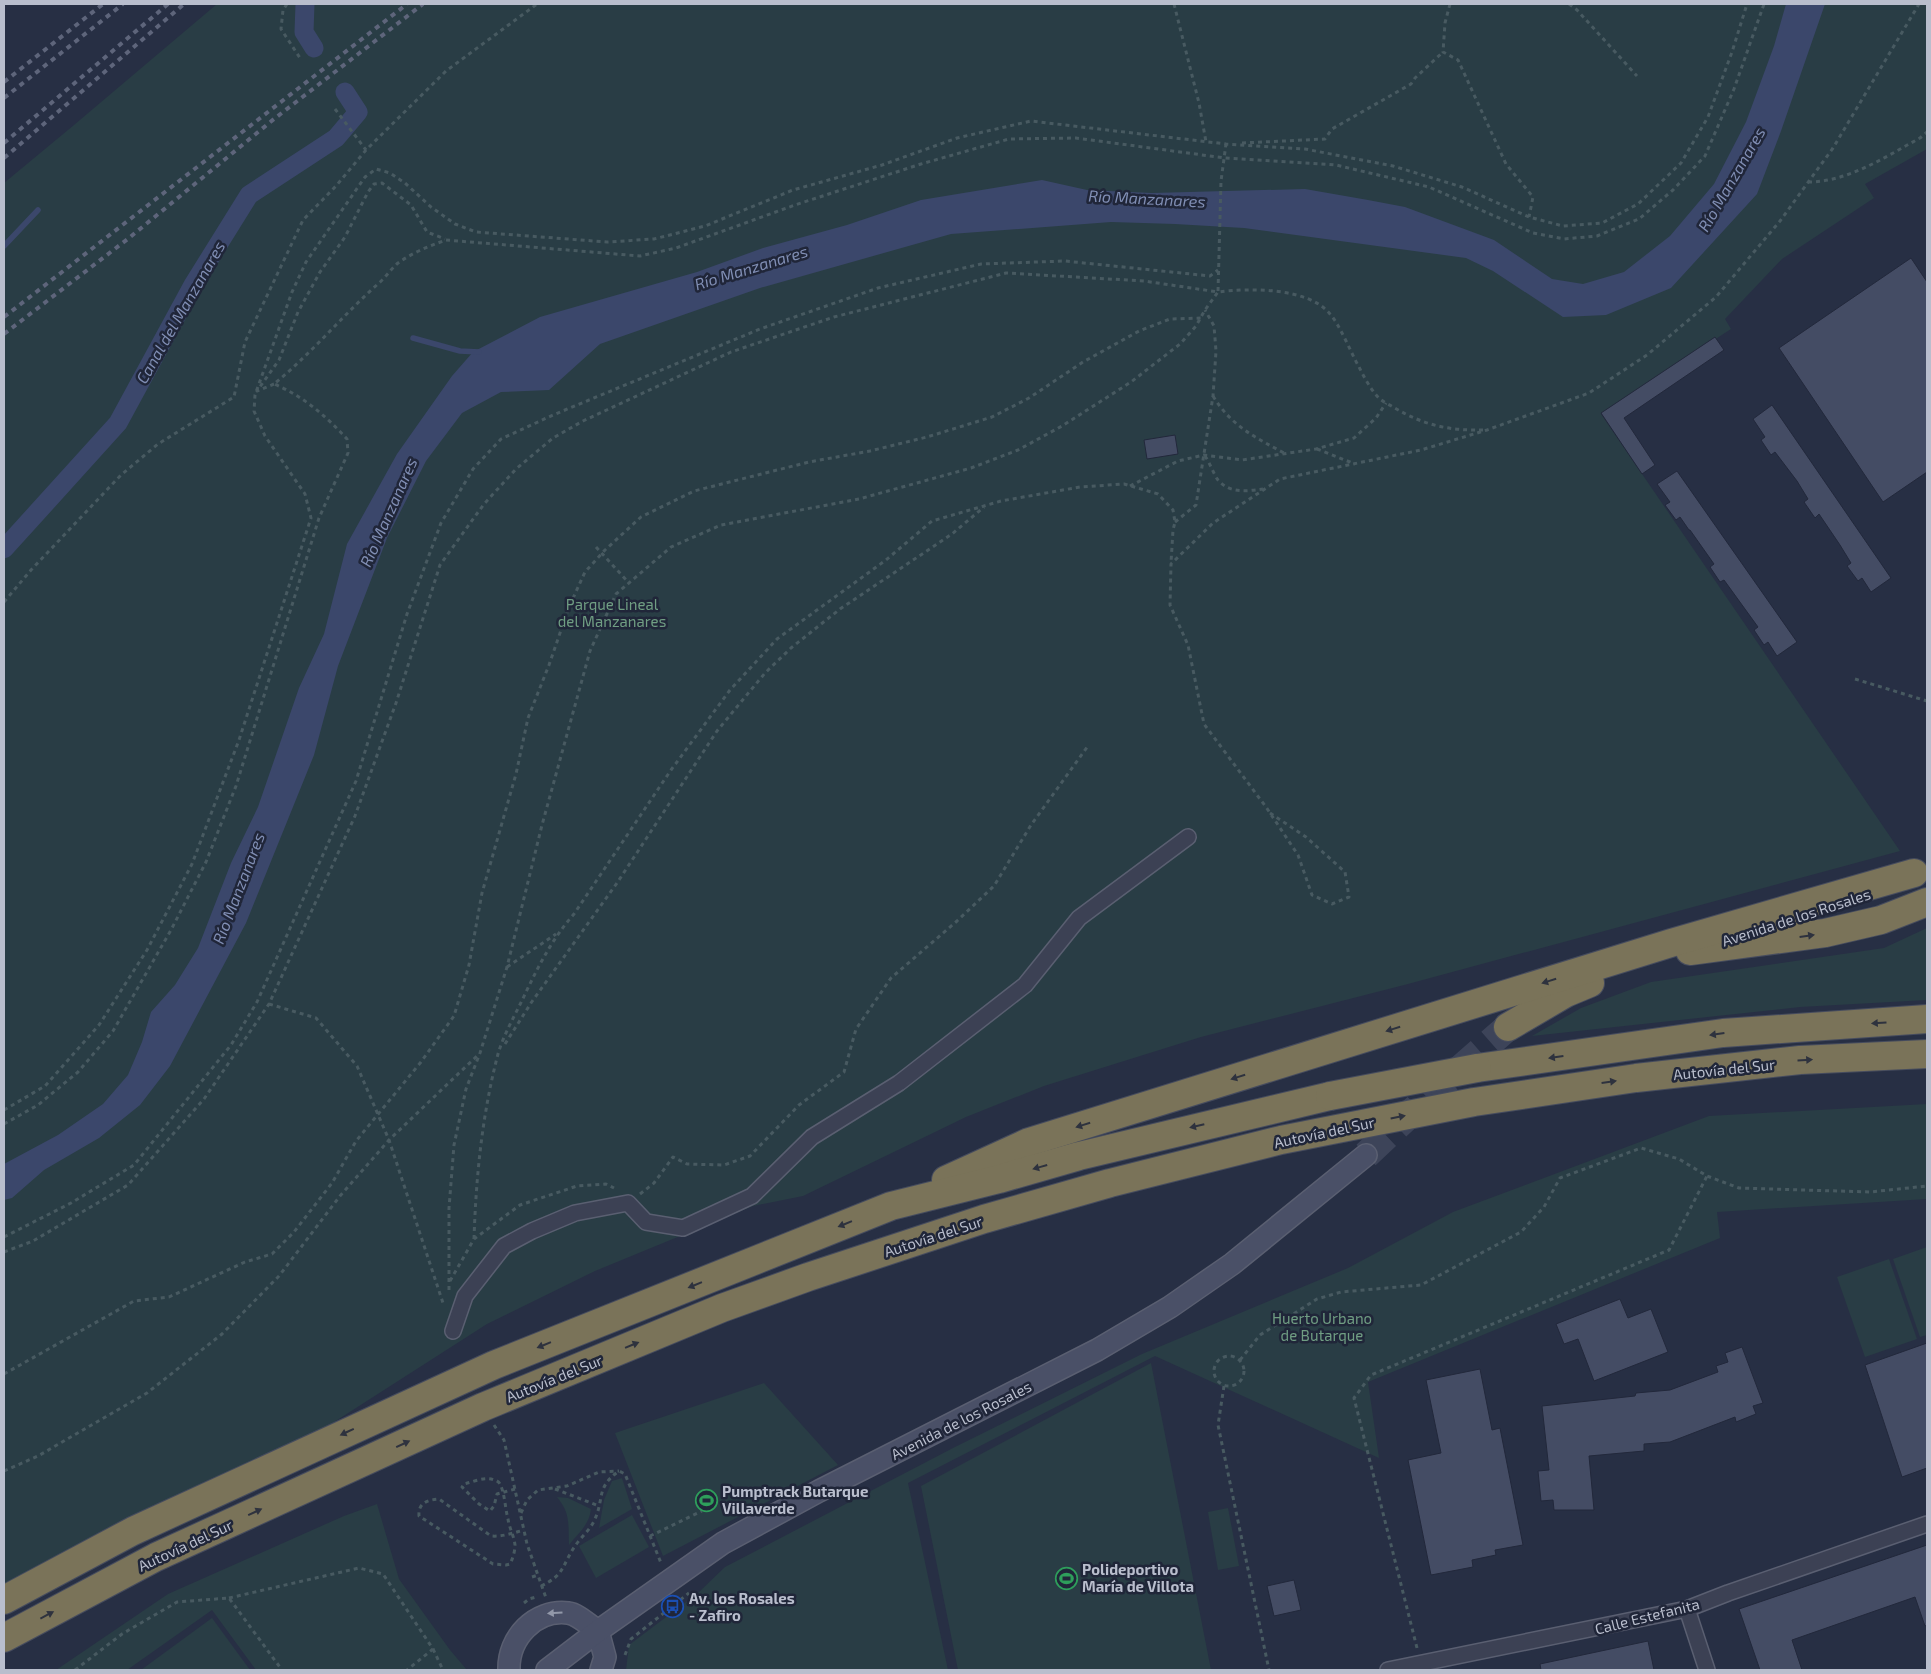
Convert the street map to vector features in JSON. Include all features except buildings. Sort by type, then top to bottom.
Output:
[{"type":"highway","name":"Avenida de los Rosales","points":[[1508,1027],[1566,993],[1604,978],[1858,900],[1921,869]]},
{"type":"highway","points":[[4,1600],[132,1531],[484,1370],[891,1206],[1029,1142],[1662,946],[1921,869]]},
{"type":"highway","name":"Avenida de los Rosales","points":[[1689,951],[1825,933],[1880,920],[1927,902]]},
{"type":"highway","points":[[891,1206],[999,1179],[1124,1144],[1330,1096],[1477,1068],[1724,1034],[1927,1019]]},
{"type":"highway","name":"Autovía del Sur","points":[[4,1638],[156,1557],[483,1407],[722,1308],[808,1277],[984,1219],[1110,1183],[1281,1140],[1474,1102],[1636,1078],[1791,1061],[1927,1054]]},
{"type":"street","points":[[453,1331],[465,1296],[504,1246],[532,1231],[575,1213],[628,1203],[646,1222],[683,1228],[752,1196],[812,1136],[899,1083],[1025,985],[1079,918],[1188,837]]},
{"type":"street","name":"Avenida de los Rosales","points":[[547,1670],[598,1631],[723,1543],[819,1491],[1097,1350],[1170,1307],[1232,1264],[1366,1155]]},
{"type":"street","name":"Calle Estefanita","points":[[1388,1670],[1687,1609],[1728,1592],[1927,1524]]},
{"type":"street","points":[[1687,1609],[1706,1670]]},
{"type":"street","points":[[509,1670],[514,1643],[527,1624],[548,1613],[570,1613],[598,1631],[605,1657],[601,1670]]},
{"type":"path","points":[[287,4],[283,10],[281,29],[300,58]]},
{"type":"path","points":[[4,602],[31,570],[121,475],[158,444],[234,397],[245,342],[303,220],[336,186],[366,150],[446,71],[538,4]]},
{"type":"path","points":[[1174,4],[1199,103],[1206,142]]},
{"type":"path","points":[[1226,144],[1325,139],[1332,129],[1411,84],[1443,52],[1445,23],[1450,4]]},
{"type":"path","points":[[1569,4],[1577,10],[1637,76]]},
{"type":"path","points":[[4,1110],[45,1086],[99,1025],[147,950],[192,864],[240,740],[311,518],[305,494],[265,436],[254,412],[257,391],[292,292],[306,262],[365,177],[376,169],[390,173],[455,224],[476,232],[607,242],[654,239],[705,226],[793,190],[882,165],[957,138],[1031,121],[1206,142],[1305,149],[1394,166],[1462,187],[1529,218],[1563,226],[1602,223],[1638,204],[1681,163],[1708,118],[1747,4]]},
{"type":"path","points":[[257,391],[279,360],[298,312],[320,272],[346,237],[368,192],[374,184],[382,183],[412,205],[426,232],[446,240],[640,256],[676,248],[804,202],[1009,138],[1076,138],[1225,158],[1336,165],[1429,187],[1534,233],[1564,239],[1597,236],[1639,219],[1673,190],[1704,156],[1734,90],[1764,4]]},
{"type":"path","points":[[1171,564],[1213,524],[1280,479],[1421,450],[1487,430],[1589,393],[1647,355],[1716,298],[1780,221],[1832,148],[1920,4]]},
{"type":"path","points":[[1443,52],[1458,60],[1506,164],[1533,197],[1529,218]]},
{"type":"path","points":[[335,109],[366,150]]},
{"type":"path","points":[[1808,182],[1825,182],[1869,166],[1927,132]]},
{"type":"path","points":[[448,1315],[449,1208],[454,1145],[466,1089],[480,1053],[506,967],[590,651],[616,594],[671,547],[721,526],[859,499],[972,468],[1018,450],[1062,426],[1131,382],[1180,344],[1196,326],[1218,292],[1221,182],[1226,144]]},
{"type":"path","points":[[257,391],[274,384],[288,372],[397,264],[421,250],[446,240]]},
{"type":"path","points":[[4,1237],[71,1203],[134,1165],[231,1045],[256,1002],[356,781],[407,614],[441,523],[473,469],[501,439],[553,415],[760,329],[887,286],[981,264],[1065,261],[1210,276],[1219,269]]},
{"type":"path","points":[[4,1252],[33,1241],[128,1185],[204,1099],[269,1004],[355,816],[396,703],[440,565],[484,504],[516,469],[553,438],[583,421],[731,352],[834,317],[1006,273],[1144,281],[1218,292],[1243,289],[1300,296],[1318,304],[1330,314],[1378,398],[1410,417],[1440,427],[1462,430],[1487,430]]},
{"type":"path","points":[[1175,522],[1196,505],[1204,455],[1216,350],[1214,326],[1205,310]]},
{"type":"path","points":[[4,1374],[134,1301],[169,1297],[245,1262],[272,1254],[294,1232],[326,1190],[356,1141],[421,1062],[454,1016],[469,965],[482,893],[516,774],[528,718],[569,607],[585,572],[602,553],[641,517],[694,491],[809,462],[927,437],[992,417],[1029,398],[1083,362],[1139,331],[1170,319],[1201,318]]},
{"type":"path","points":[[4,1124],[38,1105],[78,1072],[112,1031],[176,922],[206,862],[236,786],[319,518],[348,453],[347,438],[332,423],[294,392],[274,384]]},
{"type":"path","points":[[1212,396],[1222,411],[1241,429],[1287,454]]},
{"type":"path","points":[[1129,486],[1178,461],[1204,455],[1242,460],[1316,449],[1354,438],[1376,418],[1386,403]]},
{"type":"path","points":[[1316,449],[1356,464]]},
{"type":"path","points":[[1204,455],[1213,467],[1217,480],[1227,488],[1242,492],[1265,488]]},
{"type":"path","points":[[474,1239],[476,1182],[484,1120],[499,1053],[537,970],[557,933],[574,914],[671,770],[730,690],[777,639],[886,560],[932,521],[1001,501],[1080,487],[1124,484],[1158,494],[1173,510],[1175,522],[1170,605],[1188,645],[1204,724],[1270,814],[1298,856],[1312,895],[1332,904],[1348,897],[1345,872],[1306,837],[1270,814]]},
{"type":"path","points":[[499,1053],[531,1003],[618,883],[717,731],[764,673],[790,648],[840,609],[952,534],[985,506]]},
{"type":"path","points":[[596,547],[630,583]]},
{"type":"path","points":[[1855,680],[1927,701]]},
{"type":"path","points":[[654,1183],[673,1157],[687,1164],[724,1165],[750,1156],[799,1105],[844,1072],[856,1029],[892,978],[994,886],[1031,825],[1088,746]]},
{"type":"path","points":[[506,967],[557,933]]},
{"type":"path","points":[[269,1004],[316,1018],[357,1066],[389,1140],[453,1331]]},
{"type":"path","points":[[4,1471],[38,1456],[147,1393],[222,1334],[278,1276],[340,1196],[389,1140],[480,1053]]},
{"type":"path","points":[[1240,1360],[1260,1335],[1317,1299],[1341,1292],[1421,1285],[1521,1232],[1544,1207],[1560,1178],[1641,1148],[1679,1159],[1708,1176],[1739,1188],[1870,1192],[1927,1186]]},
{"type":"path","points":[[1421,1664],[1354,1398],[1370,1375],[1669,1250],[1708,1176]]},
{"type":"path","points":[[1232,1355],[1240,1360],[1244,1368],[1243,1378],[1235,1386],[1224,1386],[1215,1379],[1214,1370],[1216,1362],[1222,1357],[1232,1355]]},
{"type":"path","points":[[1224,1386],[1218,1425],[1269,1670]]},
{"type":"path","points":[[494,1425],[504,1440],[524,1530],[546,1595],[548,1613]]},
{"type":"path","points":[[521,1514],[527,1500],[538,1490],[567,1486],[599,1472],[619,1471],[625,1474],[661,1563]]},
{"type":"path","points":[[542,1586],[554,1580],[564,1570],[575,1546],[594,1521],[601,1492],[606,1482],[619,1471]]},
{"type":"path","points":[[515,1489],[502,1492],[497,1494],[494,1506],[490,1511],[479,1504],[462,1487],[464,1484],[489,1478],[496,1480],[500,1485],[502,1492],[512,1534],[515,1545],[510,1564],[493,1564],[419,1516],[421,1504],[429,1500],[438,1500],[465,1516],[491,1536],[500,1537],[512,1534],[524,1530]]},
{"type":"path","points":[[552,1488],[599,1506]]},
{"type":"path","points":[[650,1536],[702,1511]]},
{"type":"path","points":[[75,1670],[122,1634],[177,1602],[228,1598],[359,1568],[383,1574],[432,1649],[443,1670]]},
{"type":"path","points":[[532,1577],[538,1575]]},
{"type":"path","points":[[623,1663],[626,1649],[631,1639],[692,1590]]},
{"type":"path","points":[[228,1598],[282,1670]]},
{"type":"path","points":[[407,1670],[432,1649]]},
{"type":"green space","name":"Parque Lineal del Manzanares","points":[[217,4],[1927,4],[1927,149],[1865,184],[1874,198],[1782,259],[1725,319],[1731,329],[1601,414],[1900,851],[1408,984],[1201,1037],[1044,1086],[966,1117],[803,1196],[753,1206],[595,1271],[487,1324],[331,1424],[4,1588],[4,183]]},
{"type":"green space","points":[[1927,928],[1927,1000],[1800,1007],[1532,1036],[1581,1008],[1651,982],[1884,948]]},
{"type":"green space","name":"Huerto Urbano de Butarque","points":[[1927,1104],[1927,1199],[1717,1212],[1720,1238],[1368,1382],[1379,1458],[1155,1356],[908,1483],[948,1670],[626,1670],[629,1645],[698,1593],[725,1567],[953,1448],[1142,1354],[1348,1268],[1453,1212],[1709,1116]]},
{"type":"green space","points":[[1927,1247],[1927,1335],[1920,1337],[1893,1259]]},
{"type":"green space","points":[[1889,1259],[1917,1339],[1865,1357],[1837,1277]]},
{"type":"green space","name":"Polideportivo María de Villota","points":[[1151,1363],[1211,1670],[958,1670],[921,1486]]},
{"type":"green space","name":"Pumptrack Butarque Villaverde","points":[[764,1383],[838,1465],[663,1556],[615,1433]]},
{"type":"green space","points":[[622,1478],[632,1509],[599,1528],[604,1500],[612,1481]]},
{"type":"green space","points":[[557,1497],[568,1498],[591,1509],[586,1525],[569,1545],[567,1514]]},
{"type":"green space","points":[[377,1504],[399,1579],[450,1650],[467,1670],[256,1670],[212,1610],[127,1670],[56,1670],[168,1594],[344,1516]]},
{"type":"green space","points":[[1228,1508],[1239,1566],[1218,1570],[1208,1512]]},
{"type":"green space","points":[[632,1515],[649,1547],[596,1578],[579,1546]]},
{"type":"green space","points":[[212,1618],[250,1670],[141,1670]]},
{"type":"water","name":"Río Manzanares","points":[[1786,4],[1825,4],[1757,194],[1671,288],[1606,315],[1563,317],[1493,271],[1466,258],[1244,228],[1111,222],[951,234],[760,288],[600,344],[549,390],[501,392],[462,413],[426,461],[387,538],[338,666],[314,755],[246,923],[170,1066],[140,1105],[99,1138],[44,1170],[12,1198],[4,1200],[4,1164],[58,1135],[103,1104],[128,1075],[142,1042],[151,1012],[175,985],[198,948],[231,863],[258,807],[299,688],[324,634],[347,544],[397,454],[452,376],[473,352],[540,317],[697,272],[763,248],[847,225],[921,200],[1042,180],[1087,190],[1152,193],[1305,189],[1405,207],[1494,240],[1552,279],[1583,284],[1624,272],[1670,236],[1714,184],[1746,122],[1774,46]]},
{"type":"waterway","name":"Canal del Manzanares","points":[[305,4],[304,32],[314,48]]},
{"type":"waterway","name":"Canal del Manzanares","points":[[4,549],[118,423],[193,285],[249,195],[336,138],[358,112],[345,92]]},
{"type":"waterway","points":[[4,246],[38,210]]},
{"type":"waterway","points":[[413,338],[460,351],[479,352]]},
{"type":"tunnel","points":[[1366,1155],[1428,1097],[1508,1027]]},
{"type":"railway","points":[[4,82],[103,4]]},
{"type":"railway","points":[[4,98],[123,4]]},
{"type":"railway","points":[[4,143],[168,4]]},
{"type":"railway","points":[[4,158],[184,4]]},
{"type":"railway","points":[[4,317],[407,4]]},
{"type":"railway","points":[[4,334],[129,238],[274,119],[423,4]]},
{"type":"place","name":"Pumptrack Butarque Villaverde","points":[[706,1500]]},
{"type":"place","name":"Polideportivo María de Villota","points":[[1066,1578]]},
{"type":"place","name":"Av. los Rosales - Zafiro","points":[[673,1607]]}]
